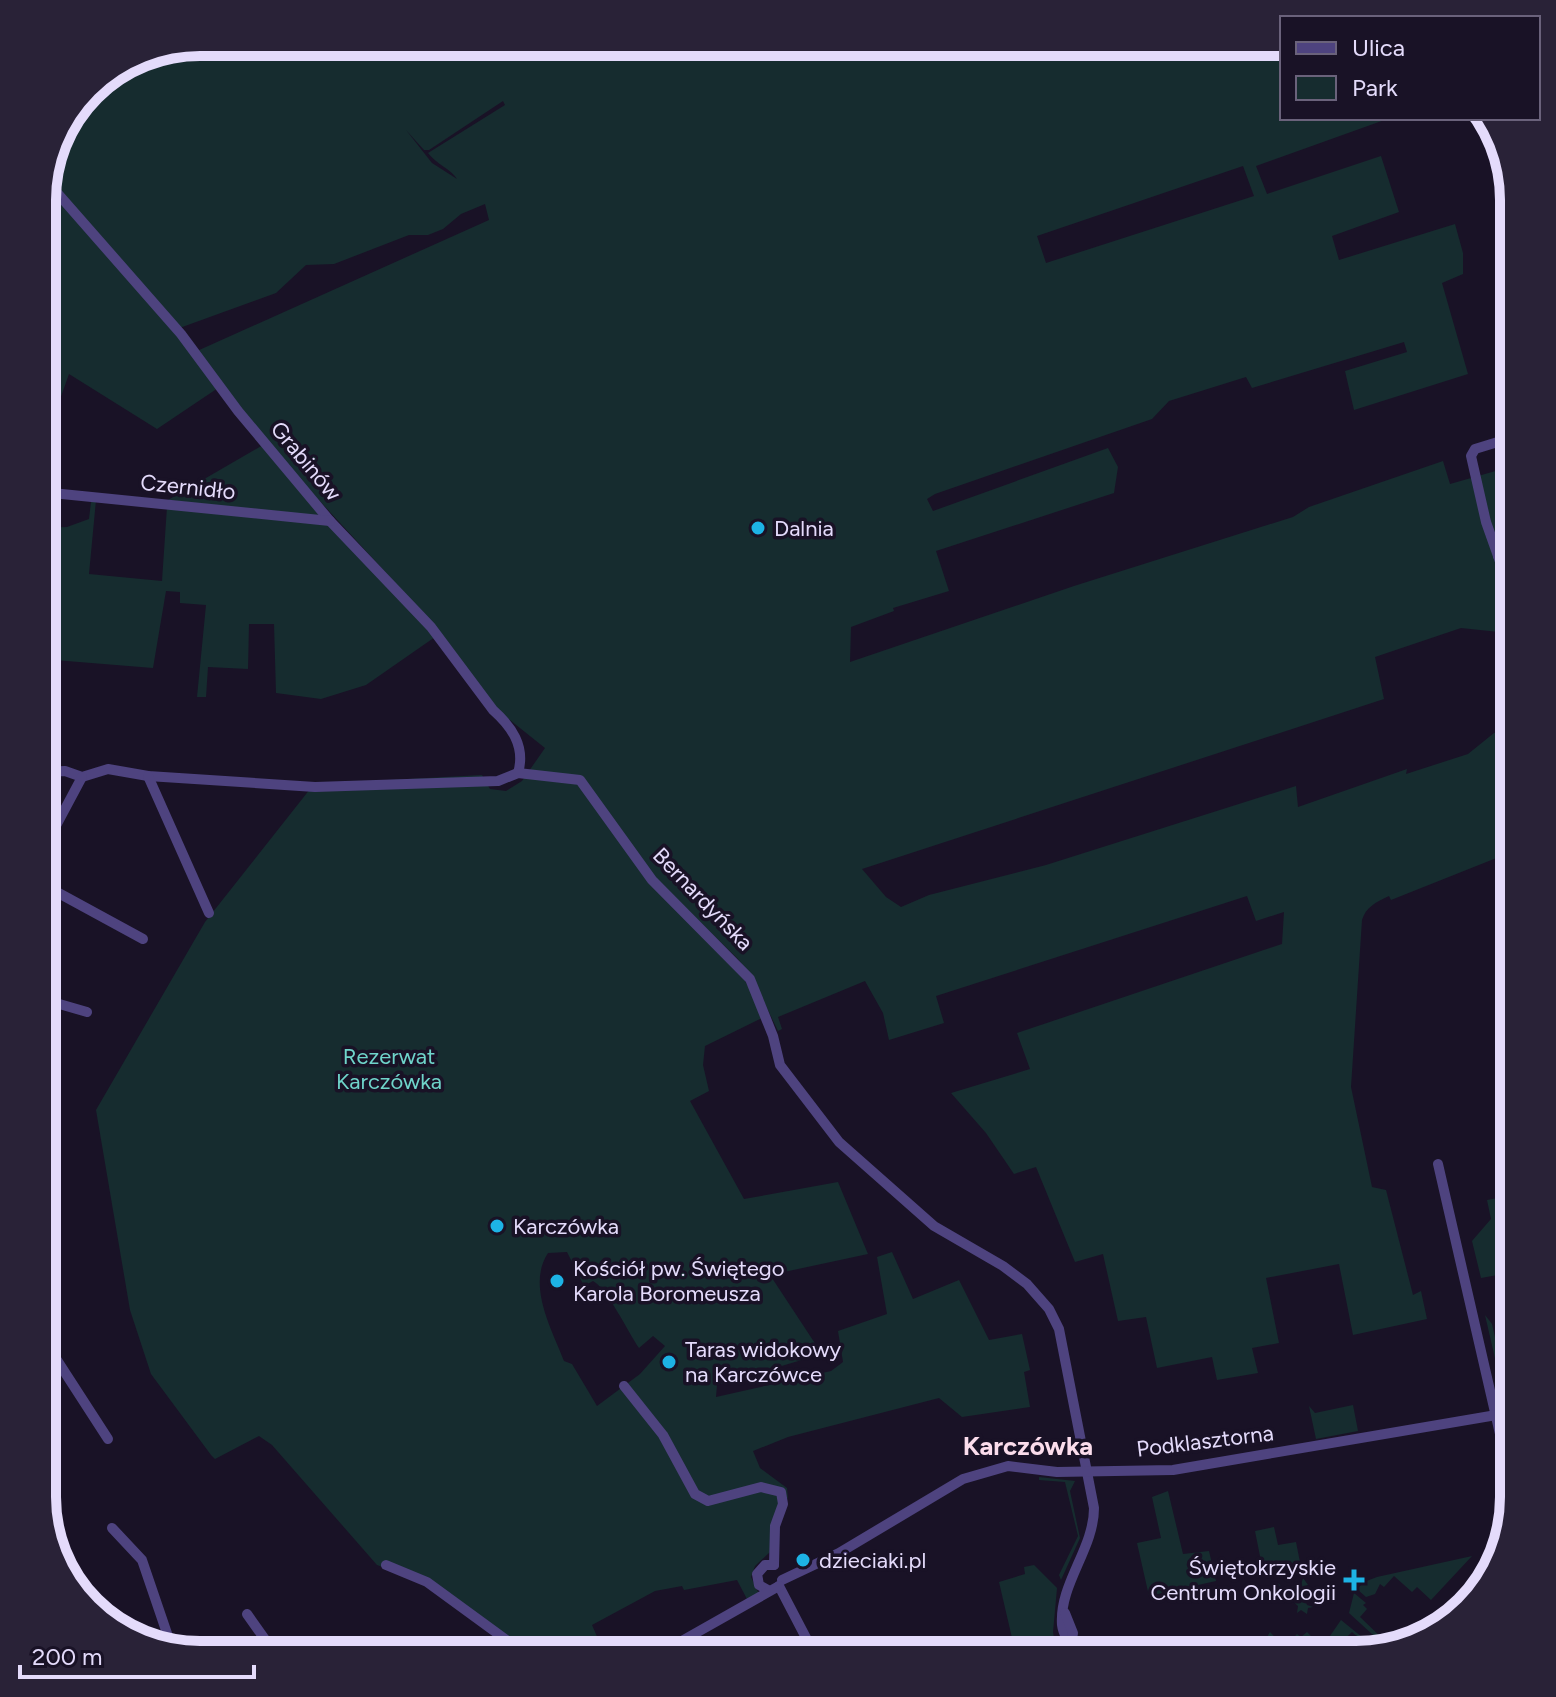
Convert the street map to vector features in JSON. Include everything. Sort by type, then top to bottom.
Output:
[{"type":"street","name":"Grabinów","points":[[56,192],[181,334],[238,411],[330,521],[403,593],[493,710],[510,725],[516,734],[518,773]]},
{"type":"street","points":[[1500,441],[1475,449],[1471,456],[1486,522],[1500,562]]},
{"type":"street","name":"Czernidło","points":[[56,493],[330,521]]},
{"type":"street","name":"Bernardyńska","points":[[56,771],[82,777],[108,769],[148,776],[336,787],[498,781],[518,773],[580,780],[591,791],[652,880],[750,979],[773,1036],[780,1065],[839,1142],[934,1226],[998,1262],[1042,1300],[1059,1329],[1067,1382],[1088,1470],[1093,1525],[1068,1589],[1062,1622],[1069,1641]]},
{"type":"street","points":[[148,776],[209,913]]},
{"type":"street","points":[[56,826],[82,777]]},
{"type":"street","points":[[56,892],[143,939]]},
{"type":"street","points":[[56,1003],[87,1012]]},
{"type":"street","points":[[1438,1164],[1500,1433]]},
{"type":"street","points":[[56,1359],[108,1439]]},
{"type":"street","points":[[624,1386],[660,1430],[695,1494],[708,1501],[761,1487],[781,1492],[783,1504],[775,1526],[774,1565]]},
{"type":"street","name":"Podklasztorna","points":[[682,1641],[976,1473],[1008,1466],[1057,1472],[1173,1470],[1500,1414]]},
{"type":"street","points":[[112,1528],[142,1560],[168,1637]]},
{"type":"street","points":[[386,1565],[427,1582],[508,1641]]},
{"type":"street","points":[[774,1565],[781,1571],[781,1583],[808,1641]]},
{"type":"street","points":[[768,1590],[759,1585],[757,1574],[762,1567],[774,1565]]},
{"type":"street","points":[[247,1614],[266,1641]]},
{"type":"green space","name":"Rezerwat Karczówka","points":[[191,56],[1254,56],[1255,59],[1280,56],[1280,120],[1384,120],[1256,166],[1267,194],[1381,156],[1399,212],[1332,236],[1339,260],[1455,224],[1463,253],[1463,274],[1442,283],[1468,374],[1354,410],[1345,371],[1407,352],[1404,342],[1252,388],[1246,377],[1169,401],[1152,419],[935,494],[927,499],[933,511],[1108,448],[1118,467],[1114,493],[936,551],[949,591],[893,608],[894,611],[851,627],[850,662],[1074,586],[1293,517],[1309,507],[1443,461],[1450,484],[1499,470],[1500,632],[1461,628],[1375,657],[1384,699],[862,869],[886,897],[901,907],[929,895],[1046,865],[1296,786],[1298,807],[1407,769],[1406,774],[1468,754],[1500,731],[1500,857],[1391,900],[1389,896],[1372,905],[1362,920],[1351,1087],[1372,1187],[1386,1190],[1413,1295],[1421,1291],[1427,1319],[1353,1335],[1339,1264],[1266,1278],[1279,1343],[1252,1348],[1258,1373],[1217,1380],[1212,1357],[1157,1368],[1146,1317],[1118,1321],[1103,1254],[1075,1262],[1036,1167],[1014,1174],[986,1133],[951,1093],[1030,1069],[1017,1033],[1282,944],[1284,912],[1256,921],[1247,896],[936,996],[944,1023],[889,1040],[883,1013],[865,981],[778,1017],[782,1029],[778,1031],[751,975],[737,958],[621,845],[738,967],[764,1017],[705,1046],[703,1065],[709,1091],[690,1101],[744,1199],[838,1182],[868,1254],[770,1275],[822,1354],[717,1385],[716,1397],[831,1371],[843,1362],[838,1331],[887,1314],[877,1257],[892,1252],[913,1299],[959,1280],[989,1340],[1022,1334],[1030,1370],[1024,1372],[1030,1407],[962,1417],[939,1398],[788,1437],[753,1451],[760,1468],[787,1488],[788,1499],[782,1490],[770,1485],[780,1500],[770,1552],[755,1566],[751,1577],[759,1594],[748,1601],[737,1580],[684,1590],[682,1586],[655,1591],[592,1625],[599,1641],[506,1641],[430,1584],[377,1565],[272,1445],[259,1436],[215,1459],[151,1374],[130,1310],[96,1110],[205,922],[314,784],[482,775],[490,789],[506,791],[522,781],[545,748],[496,709],[435,626],[283,461],[197,351],[489,220],[485,204],[461,214],[443,229],[428,235],[409,235],[334,264],[306,265],[276,293],[174,330],[218,388],[157,429],[69,374],[56,411],[56,191],[61,163],[75,128],[98,98],[128,75],[172,59]],"holes":[[[503,101],[505,105],[428,153],[457,179],[432,163],[406,130],[424,150],[429,150]],[[1243,166],[1254,196],[1046,263],[1037,236]],[[567,1252],[584,1286],[593,1281],[599,1285],[639,1348],[653,1336],[665,1346],[640,1374],[597,1406],[572,1364],[564,1361],[540,1293],[542,1265],[548,1253]]]},
{"type":"green space","points":[[263,445],[321,517],[168,500]]},
{"type":"green space","points":[[96,500],[89,574],[162,581],[167,507],[328,524],[435,637],[366,685],[321,699],[276,693],[274,624],[249,624],[248,669],[208,667],[206,697],[197,697],[206,605],[180,603],[180,592],[166,591],[153,668],[56,660],[56,527],[89,519],[91,502]]},
{"type":"green space","points":[[1500,1198],[1500,1275],[1481,1278],[1472,1241],[1491,1219],[1487,1200]]},
{"type":"green space","points":[[1485,1315],[1492,1324],[1500,1360],[1500,1380]]},
{"type":"green space","points":[[1353,1405],[1358,1431],[1316,1439],[1309,1406],[1315,1413]]},
{"type":"green space","points":[[1039,1477],[1075,1481],[1070,1491],[1080,1538],[1061,1580],[1059,1575],[1078,1536],[1065,1482],[1039,1480]]},
{"type":"green space","points":[[1168,1491],[1183,1554],[1209,1551],[1216,1581],[1149,1596],[1137,1543],[1161,1538],[1152,1497]]},
{"type":"green space","points":[[1274,1527],[1278,1545],[1296,1542],[1300,1562],[1263,1571],[1255,1531]]},
{"type":"green space","points":[[1472,1556],[1431,1600],[1417,1587],[1412,1592],[1394,1576],[1384,1587],[1380,1584],[1375,1594],[1366,1597],[1357,1589],[1364,1582],[1377,1577]]},
{"type":"green space","points":[[1034,1565],[1057,1588],[1055,1641],[1013,1641],[999,1582],[1025,1574],[1024,1567]]},
{"type":"green space","points":[[1303,1578],[1308,1585],[1302,1587],[1307,1605],[1313,1607],[1308,1608],[1307,1614],[1301,1610],[1297,1613],[1298,1606],[1282,1591],[1276,1595],[1274,1590],[1278,1583],[1283,1588],[1301,1585]]},
{"type":"green space","points":[[1354,1593],[1366,1603],[1363,1605],[1367,1609],[1360,1617],[1382,1638],[1378,1639],[1349,1613]]},
{"type":"green space","points":[[1341,1620],[1366,1640],[1362,1641],[1352,1632],[1343,1641],[1327,1641]]},
{"type":"green space","points":[[1270,1632],[1278,1641],[1271,1641],[1267,1637]]},
{"type":"green space","points":[[1307,1632],[1312,1637],[1310,1641],[1290,1641],[1297,1634],[1301,1637]]},
{"type":"place","name":"Dalnia","points":[[758,528]]},
{"type":"place","name":"Karczówka","points":[[497,1226]]},
{"type":"place","name":"Kościół pw. Świętego Karola Boromeusza","points":[[557,1281]]},
{"type":"place","name":"Taras widokowy na Karczówce","points":[[669,1362]]},
{"type":"place","name":"dzieciaki.pl","points":[[803,1560]]},
{"type":"place","name":"Świętokrzyskie Centrum Onkologii","points":[[1354,1580]]},
{"type":"district","name":"Karczówka","points":[[1028,1446]]}]
